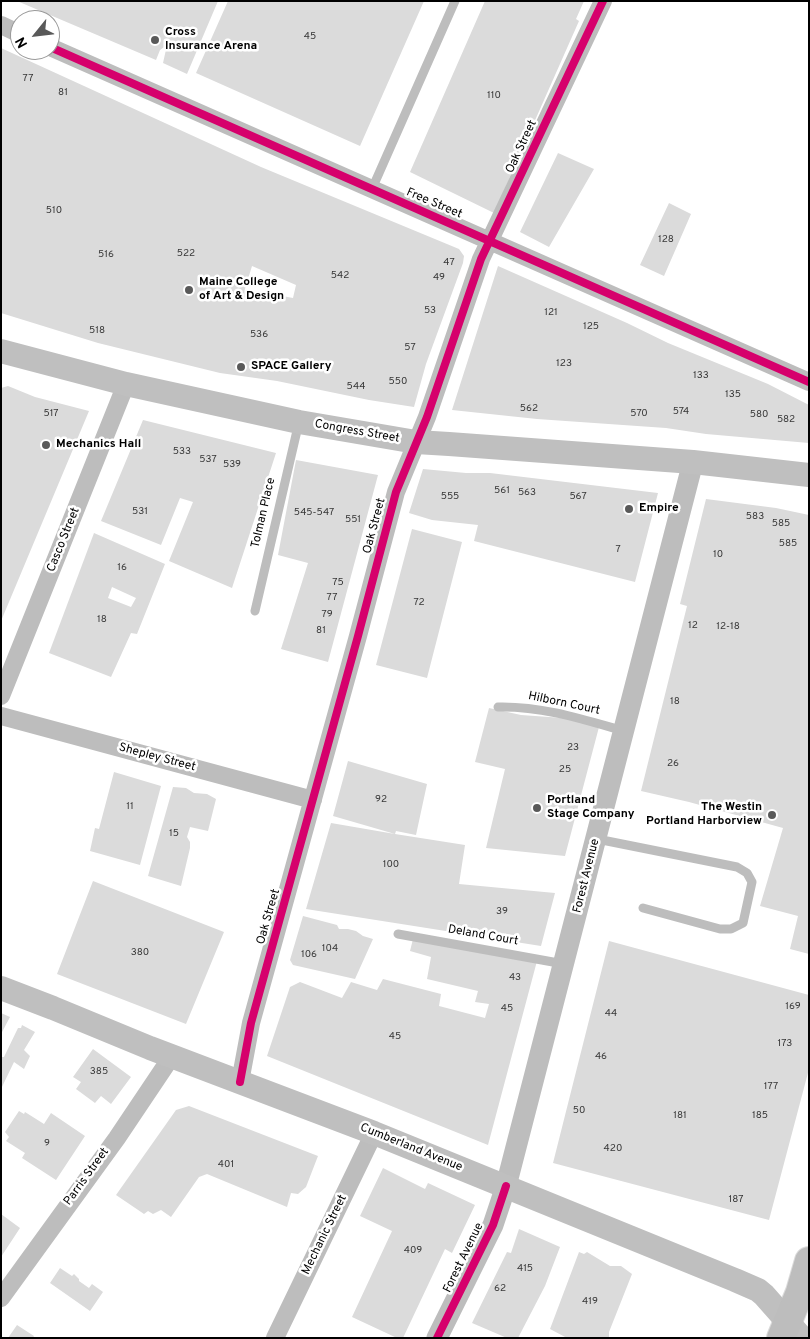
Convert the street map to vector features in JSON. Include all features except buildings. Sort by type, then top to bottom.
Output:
[{"type":"main road","name":"Congress Street","points":[[1,351],[126,384],[299,422],[416,442],[693,462],[809,475]]},
{"type":"main road","name":"Cumberland Avenue","points":[[1,988],[374,1133],[758,1290],[790,1332]]},
{"type":"main road","points":[[790,1332],[809,1260]]},
{"type":"street","name":"Oak Street","points":[[240,1082],[251,1023],[396,492],[427,417],[481,259],[603,1]]},
{"type":"street","name":"Free Street","points":[[60,51],[809,382]]},
{"type":"street","name":"Casco Street","points":[[3,685],[126,384]]},
{"type":"street","name":"Forest Avenue","points":[[437,1338],[495,1219],[506,1186],[565,964],[693,462]]},
{"type":"street","name":"Shepley Street","points":[[1,716],[313,800]]},
{"type":"street","name":"Parris Street","points":[[1,1298],[116,1138],[172,1056]]},
{"type":"street","name":"Mechanic Street","points":[[275,1338],[374,1133]]},
{"type":"lane","points":[[372,190],[455,1]]},
{"type":"lane","name":"Tolman Place","points":[[254,611],[299,422]]},
{"type":"lane","name":"Hilborn Court","points":[[498,707],[518,706],[541,709],[624,731]]},
{"type":"lane","points":[[597,839],[737,867],[748,873],[752,882],[743,924],[731,929],[720,929],[643,908]]},
{"type":"lane","name":"Deland Court","points":[[398,934],[565,964]]},
{"type":"cycle path","points":[[240,1082],[251,1023],[396,492],[427,417],[481,259],[603,1]]},
{"type":"cycle path","points":[[60,51],[809,382]]},
{"type":"cycle path","points":[[437,1338],[493,1225],[506,1186]]},
{"type":"place","name":"Cross Insurance Arena","points":[[155,40]]},
{"type":"place","name":"Maine College of Art & Design","points":[[189,290]]},
{"type":"place","name":"SPACE Gallery","points":[[241,367]]},
{"type":"place","name":"Mechanics Hall","points":[[46,445]]},
{"type":"place","name":"Empire","points":[[629,509]]},
{"type":"place","name":"Portland Stage Company","points":[[537,808]]},
{"type":"place","name":"The Westin Portland Harborview","points":[[772,815]]}]
